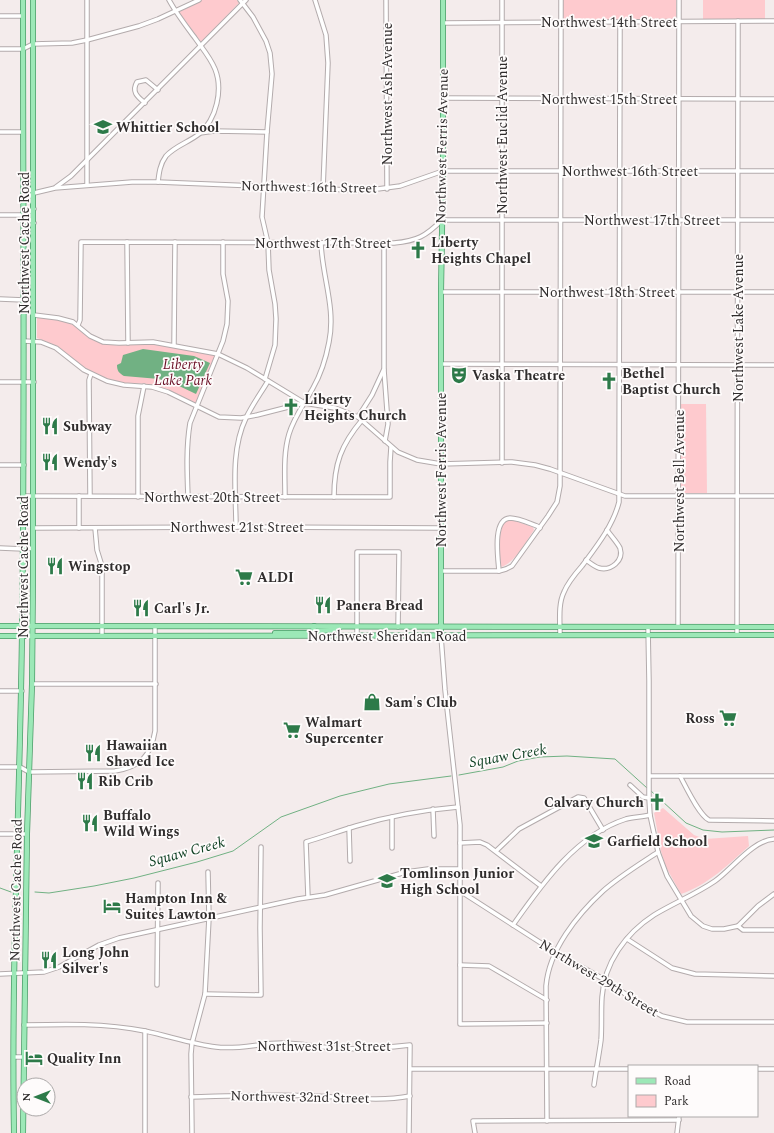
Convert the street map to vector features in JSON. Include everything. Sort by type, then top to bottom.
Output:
[{"type":"main road","name":"Northwest Cache Road","points":[[14,1133],[14,974],[22,691],[24,465],[23,0]]},
{"type":"main road","name":"Northwest Cache Road","points":[[23,1133],[27,834],[32,684],[34,496],[33,0]]},
{"type":"main road","name":"Northwest Ferris Avenue","points":[[441,636],[440,528],[443,0]]},
{"type":"main road","name":"Northwest Sheridan Road","points":[[0,626],[774,627]]},
{"type":"main road","points":[[268,636],[279,633],[310,633],[313,632],[314,626]]},
{"type":"main road","points":[[314,636],[317,631],[334,630],[342,626]]},
{"type":"main road","name":"Northwest Sheridan Road","points":[[0,636],[774,635]]},
{"type":"street","points":[[87,0],[88,185]]},
{"type":"street","points":[[158,182],[162,166],[167,155],[200,133],[211,118],[216,108],[218,93],[215,68],[168,0]]},
{"type":"street","points":[[0,49],[23,49],[33,44],[72,43],[87,40],[139,26],[199,0]]},
{"type":"street","points":[[315,0],[326,35],[328,63],[323,189]]},
{"type":"street","name":"Northwest Ash Avenue","points":[[386,0],[387,189]]},
{"type":"street","name":"Northwest Euclid Avenue","points":[[502,0],[502,463]]},
{"type":"street","points":[[441,571],[499,571],[512,566],[557,502],[560,486],[561,364],[561,0]]},
{"type":"street","name":"Northwest Bell Avenue","points":[[678,627],[679,0]]},
{"type":"street","points":[[55,188],[71,176],[145,103],[243,1],[261,29],[270,53],[272,74],[262,217],[268,243],[269,270],[276,319],[275,345],[267,380],[246,417],[238,445],[236,458],[236,527]]},
{"type":"street","points":[[0,16],[23,16]]},
{"type":"street","name":"Northwest Lake Avenue","points":[[737,635],[738,21]]},
{"type":"street","name":"Northwest 14th Street","points":[[443,22],[774,22]]},
{"type":"street","points":[[560,635],[561,602],[563,592],[607,530],[616,514],[619,502],[620,22]]},
{"type":"street","points":[[145,103],[136,95],[135,89],[138,82],[146,80],[158,90]]},
{"type":"street","name":"Northwest 15th Street","points":[[443,98],[774,99]]},
{"type":"street","points":[[0,132],[23,132]]},
{"type":"street","points":[[200,133],[267,132]]},
{"type":"street","name":"Northwest 16th Street","points":[[24,201],[34,193],[55,188],[113,183],[158,182],[350,190],[387,189],[443,171],[774,171]]},
{"type":"street","points":[[24,184],[34,193]]},
{"type":"street","points":[[0,215],[24,215],[34,209]]},
{"type":"street","points":[[24,215],[34,224]]},
{"type":"street","name":"Northwest 17th Street","points":[[78,325],[80,320],[81,242],[384,243],[405,242],[419,238],[430,231],[442,220],[774,220]]},
{"type":"street","points":[[127,242],[128,343]]},
{"type":"street","points":[[174,345],[175,242]]},
{"type":"street","points":[[188,497],[188,437],[190,423],[223,341],[228,317],[228,301],[223,265],[222,242]]},
{"type":"street","points":[[285,497],[286,446],[289,432],[324,365],[331,331],[331,306],[322,262],[321,243]]},
{"type":"street","points":[[384,243],[384,369],[388,424],[385,440]]},
{"type":"street","name":"Northwest 18th Street","points":[[441,292],[774,292]]},
{"type":"street","points":[[0,299],[24,300]]},
{"type":"street","points":[[34,315],[58,318],[73,322],[90,336],[103,342],[128,343],[145,341],[218,354],[236,362],[304,403],[335,408],[358,417],[392,447],[410,458],[441,464],[512,462],[535,465],[560,472],[625,496],[774,496]]},
{"type":"street","points":[[24,341],[41,342],[56,348],[91,374],[114,384],[152,387],[168,392],[219,417],[246,417],[304,403]]},
{"type":"street","points":[[441,364],[774,365]]},
{"type":"street","points":[[358,417],[372,395],[384,369]]},
{"type":"street","points":[[90,496],[89,380],[91,374]]},
{"type":"street","points":[[0,382],[34,382]]},
{"type":"street","points":[[138,497],[138,416],[144,386]]},
{"type":"street","points":[[334,497],[335,476],[340,453],[347,440],[362,420]]},
{"type":"street","name":"Northwest 20th Street","points":[[23,496],[390,497],[390,462],[392,447]]},
{"type":"street","points":[[0,465],[24,465]]},
{"type":"street","points":[[79,528],[80,496]]},
{"type":"street","points":[[499,571],[498,542],[500,523],[505,519],[511,518],[540,528]]},
{"type":"street","name":"Northwest 21st Street","points":[[33,528],[440,528]]},
{"type":"street","points":[[95,528],[97,550],[102,566],[102,635]]},
{"type":"street","points":[[586,560],[599,568],[606,569],[612,567],[618,562],[620,550],[607,530]]},
{"type":"street","points":[[23,537],[29,548],[33,549]]},
{"type":"street","points":[[0,548],[23,549]]},
{"type":"street","points":[[358,636],[357,552],[399,552],[398,627]]},
{"type":"street","points":[[0,767],[20,767],[29,772],[115,771],[128,768],[140,762],[148,754],[153,742],[156,684],[156,626]]},
{"type":"street","points":[[648,627],[650,815],[658,852],[667,876],[691,916],[702,926],[712,929],[738,926],[758,906],[774,894]]},
{"type":"street","name":"Northwest Ferris Avenue","points":[[441,636],[445,690],[458,807],[460,843]]},
{"type":"street","points":[[32,684],[156,684]]},
{"type":"street","points":[[0,691],[22,691]]},
{"type":"street","points":[[650,776],[774,776]]},
{"type":"street","points":[[680,776],[704,818],[709,820],[774,821]]},
{"type":"street","points":[[630,785],[643,797],[650,796]]},
{"type":"street","points":[[496,851],[519,829],[578,797],[584,798],[603,830]]},
{"type":"street","points":[[308,897],[306,842],[349,828],[392,817],[433,809],[458,807]]},
{"type":"street","points":[[433,809],[434,836]]},
{"type":"street","points":[[513,925],[541,886],[574,850],[603,830],[627,819],[650,815]]},
{"type":"street","points":[[392,817],[392,848]]},
{"type":"street","points":[[349,828],[350,861]]},
{"type":"street","points":[[0,834],[27,834]]},
{"type":"street","points":[[594,1085],[601,1040],[602,996],[605,980],[616,954],[637,928],[654,916],[716,880],[764,841],[774,839]]},
{"type":"street","points":[[541,886],[496,851],[480,842],[460,843],[460,1024],[547,1023]]},
{"type":"street","points":[[205,994],[261,995],[261,847]]},
{"type":"street","points":[[547,1121],[547,976],[555,952],[568,932],[604,890],[658,852]]},
{"type":"street","points":[[0,974],[37,973],[53,970],[108,941],[260,907],[325,895],[406,872],[428,869],[460,869]]},
{"type":"street","points":[[192,1133],[191,1054],[192,1043],[205,994],[209,918],[208,872]]},
{"type":"street","points":[[156,985],[158,883]]},
{"type":"street","name":"Northwest 29th Street","points":[[460,891],[555,952],[605,980],[662,1016],[687,1022],[774,1022]]},
{"type":"street","points":[[738,926],[743,930],[774,930]]},
{"type":"street","points":[[627,939],[672,968],[696,974],[774,976]]},
{"type":"street","points":[[460,965],[489,966],[547,1000]]},
{"type":"street","name":"Northwest 31st Street","points":[[24,1025],[88,1024],[109,1026],[145,1031],[192,1043],[234,1048],[259,1044],[297,1043],[332,1048],[356,1049],[410,1046],[410,1069]]},
{"type":"street","points":[[145,1031],[145,1133]]},
{"type":"street","points":[[14,1057],[24,1057]]},
{"type":"street","points":[[409,1133],[410,1069],[628,1069]]},
{"type":"street","points":[[758,1069],[774,1069]]},
{"type":"street","name":"Northwest 32nd Street","points":[[191,1097],[283,1095],[352,1098],[399,1098],[410,1096]]},
{"type":"street","points":[[475,1133],[474,1121],[679,1118],[677,1133]]},
{"type":"green space","points":[[202,0],[237,0],[239,3],[201,42],[179,12]]},
{"type":"green space","points":[[563,0],[676,0],[676,20],[563,20]]},
{"type":"green space","points":[[703,0],[765,0],[765,19],[703,19]]},
{"type":"green space","name":"Liberty Lake Park","points":[[37,318],[67,322],[101,343],[119,345],[148,343],[173,346],[215,355],[196,403],[167,389],[149,384],[113,381],[80,365],[57,346],[37,338]]},
{"type":"green space","points":[[680,404],[706,404],[707,493],[681,493]]},
{"type":"green space","points":[[512,520],[533,527],[534,530],[515,557],[510,562],[500,567],[502,526],[505,521]]},
{"type":"green space","points":[[663,808],[694,835],[705,839],[748,836],[749,846],[709,880],[681,894],[666,867],[661,851],[654,813]]},
{"type":"shaded area","points":[[143,349],[194,356],[210,363],[196,394],[177,385],[159,379],[124,376],[120,373],[117,369],[117,365],[121,363],[123,355]]},
{"type":"waterway","name":"Squaw Creek","points":[[459,775],[503,767],[518,761],[540,757],[567,756],[615,759],[647,788]]},
{"type":"waterway","name":"Squaw Creek","points":[[35,892],[49,893],[94,886],[134,878],[197,862],[233,851],[281,817],[340,796],[389,784],[451,776]]},
{"type":"waterway","name":"Squaw Creek","points":[[650,790],[686,823],[703,830],[722,832],[774,830]]},
{"type":"waterway","name":"Squaw Creek","points":[[0,888],[11,892]]},
{"type":"place","name":"Whittier School","points":[[103,127]]},
{"type":"place","name":"Liberty Heights Chapel","points":[[418,250]]},
{"type":"place","name":"Vaska Theatre","points":[[459,375]]},
{"type":"place","name":"Bethel Baptist Church","points":[[609,381]]},
{"type":"place","name":"Liberty Heights Church","points":[[291,407]]},
{"type":"place","name":"Subway","points":[[50,426]]},
{"type":"place","name":"Wendy's","points":[[50,462]]},
{"type":"place","name":"Wingstop","points":[[55,566]]},
{"type":"place","name":"ALDI","points":[[244,577]]},
{"type":"place","name":"Panera Bread","points":[[323,605]]},
{"type":"place","name":"Carl's Jr.","points":[[141,608]]},
{"type":"place","name":"Sam's Club","points":[[372,702]]},
{"type":"place","name":"Ross","points":[[728,718]]},
{"type":"place","name":"Walmart Supercenter","points":[[292,730]]},
{"type":"place","name":"Hawaiian Shaved Ice","points":[[93,753]]},
{"type":"place","name":"Rib Crib","points":[[85,781]]},
{"type":"place","name":"Calvary Church","points":[[657,802]]},
{"type":"place","name":"Buffalo Wild Wings","points":[[90,823]]},
{"type":"place","name":"Garfield School","points":[[594,841]]},
{"type":"place","name":"Tomlinson Junior High School","points":[[387,881]]},
{"type":"place","name":"Hampton Inn & Suites Lawton","points":[[112,906]]},
{"type":"place","name":"Long John Silver's","points":[[49,960]]},
{"type":"place","name":"Quality Inn","points":[[34,1058]]}]
